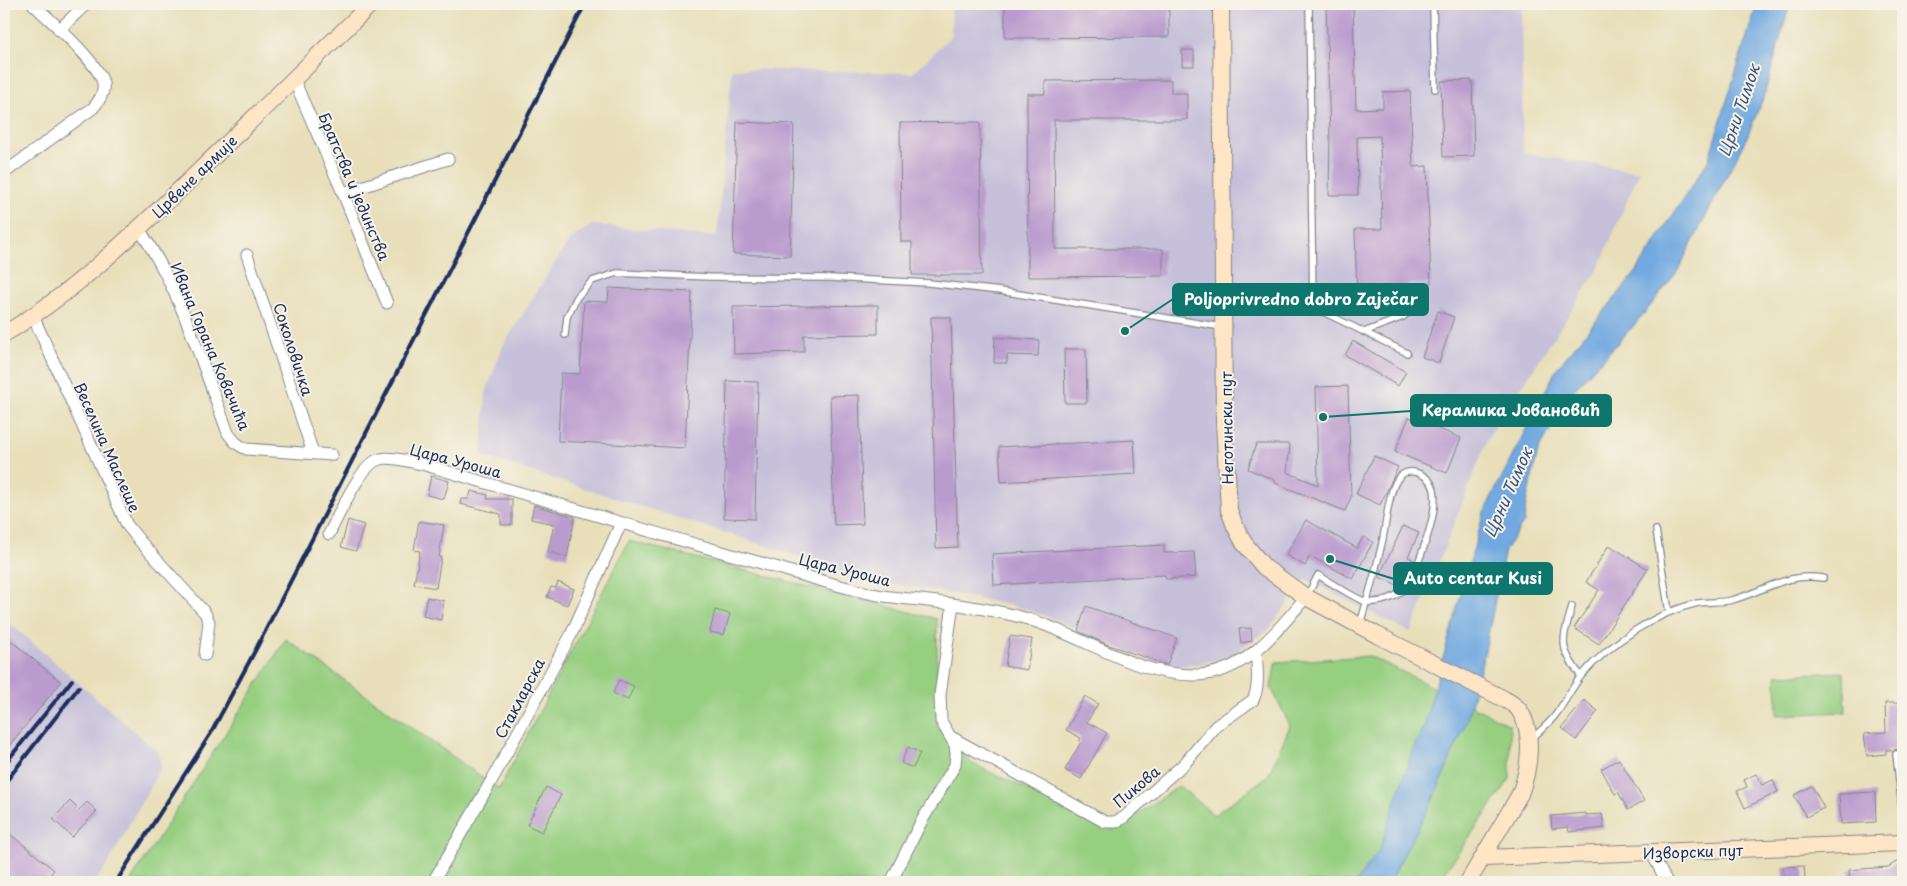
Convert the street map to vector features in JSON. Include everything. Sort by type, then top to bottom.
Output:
[{"type":"street","points":[[4,173],[93,108],[101,98],[103,85],[98,70],[33,4]]},
{"type":"street","points":[[59,30],[86,4]]},
{"type":"street","name":"Црвене армије","points":[[4,334],[33,316],[85,277],[139,229],[371,4]]},
{"type":"street","name":"Неготински пут","points":[[1221,4],[1224,421],[1229,510],[1244,543],[1254,556],[1264,567],[1306,597],[1359,626],[1504,698],[1518,708],[1523,717],[1529,741],[1526,779],[1520,794],[1470,881]]},
{"type":"street","name":"Братства и јединства","points":[[294,80],[343,193],[387,303]]},
{"type":"street","points":[[343,193],[448,159]]},
{"type":"street","name":"Ивана Горана Ковачића","points":[[139,229],[151,246],[171,286],[228,433],[233,440],[239,446],[246,449],[332,455]]},
{"type":"street","name":"Соколовичка","points":[[247,255],[313,453]]},
{"type":"street","name":"Веселина Маслеше","points":[[33,316],[127,524],[145,548],[205,613],[209,622],[205,655]]},
{"type":"street","name":"Цара Уроша","points":[[329,534],[366,467],[381,459],[422,464],[875,595],[993,610],[1029,620],[1128,660],[1156,670],[1176,674],[1199,675],[1219,672],[1256,651],[1278,631],[1306,597]]},
{"type":"street","name":"Стакларска","points":[[432,882],[493,778],[571,635],[621,523]]},
{"type":"street","points":[[891,882],[920,824],[954,765],[955,744],[942,721],[940,695],[954,604]]},
{"type":"street","name":"Пикова","points":[[951,737],[1106,822],[1115,822],[1123,818],[1185,763],[1216,726],[1253,700],[1257,684],[1256,651]]},
{"type":"street","name":"Изворски пут","points":[[1483,858],[1903,843]]},
{"type":"street","points":[[1651,852],[1667,882]]},
{"type":"lane","points":[[1309,4],[1313,307]]},
{"type":"lane","points":[[1433,4],[1435,89]]},
{"type":"lane","points":[[565,335],[567,317],[577,297],[592,281],[617,273],[709,277],[831,278],[929,283],[1000,291],[1224,327]]},
{"type":"lane","points":[[1364,332],[1403,317],[1416,306],[1423,287]]},
{"type":"lane","points":[[1224,298],[1313,307],[1407,353]]},
{"type":"lane","points":[[1306,597],[1318,575],[1367,603],[1391,599],[1405,588],[1427,541],[1434,509],[1434,490],[1429,480],[1421,473],[1409,472],[1403,474],[1397,479],[1393,488],[1382,543],[1367,603],[1359,626]]},
{"type":"lane","points":[[1656,530],[1669,612]]},
{"type":"lane","points":[[1529,741],[1548,724],[1581,676],[1604,652],[1630,634],[1669,612],[1699,603],[1730,601],[1763,590],[1783,580],[1808,576],[1823,578]]},
{"type":"lane","points":[[1572,606],[1564,635],[1564,650],[1570,662],[1581,676]]},
{"type":"lane","points":[[1896,754],[1903,817]]},
{"type":"shaded area","points":[[952,4],[1521,4],[1523,153],[1639,172],[1598,270],[1488,438],[1411,632],[1306,579],[1267,631],[1227,657],[1180,666],[1023,608],[880,582],[482,456],[486,392],[503,346],[570,239],[592,225],[717,237],[732,69],[913,73],[951,36]]},
{"type":"shaded area","points":[[4,618],[159,753],[161,767],[109,862],[95,882],[4,882]]},
{"type":"green space","points":[[629,541],[937,619],[937,727],[973,764],[1114,830],[1179,786],[1214,815],[1268,776],[1290,726],[1271,687],[1276,662],[1370,656],[1510,725],[1510,779],[1438,882],[130,882],[286,639],[499,789]]},
{"type":"green space","points":[[1844,672],[1846,712],[1777,715],[1776,675]]},
{"type":"water","name":"Црни Тимок","points":[[1757,4],[1790,4],[1764,96],[1748,135],[1677,272],[1640,319],[1571,393],[1538,451],[1526,504],[1524,522],[1505,550],[1485,651],[1467,720],[1433,800],[1389,882],[1356,882],[1380,849],[1415,744],[1424,726],[1484,512],[1557,368],[1634,275],[1708,161]]},
{"type":"building","points":[[1005,4],[1169,4],[1169,37],[1005,38]]},
{"type":"building","points":[[1326,4],[1353,4],[1356,109],[1383,108],[1383,92],[1410,91],[1413,167],[1427,166],[1431,283],[1407,284],[1408,303],[1357,304],[1355,229],[1382,229],[1380,136],[1357,137],[1358,195],[1329,195],[1330,137]]},
{"type":"building","points":[[1182,50],[1194,50],[1194,66],[1182,66]]},
{"type":"building","points":[[1171,80],[1171,93],[1187,93],[1187,120],[1054,120],[1055,249],[1163,249],[1163,276],[1028,277],[1027,94],[1045,94],[1045,81]]},
{"type":"building","points":[[1472,80],[1474,156],[1443,157],[1441,81]]},
{"type":"building","points":[[737,122],[794,124],[790,256],[733,254]]},
{"type":"building","points":[[980,122],[982,275],[912,275],[912,242],[901,242],[900,123]]},
{"type":"building","points":[[609,288],[692,292],[685,448],[558,441],[561,373],[580,374],[584,301],[608,302]]},
{"type":"building","points":[[878,305],[878,334],[804,335],[804,352],[734,354],[733,307]]},
{"type":"building","points":[[1438,311],[1454,317],[1439,363],[1422,357]]},
{"type":"building","points":[[931,317],[951,317],[958,547],[936,548]]},
{"type":"building","points":[[995,337],[1039,340],[1038,356],[1007,355],[1007,363],[994,363]]},
{"type":"building","points":[[1353,341],[1406,372],[1398,386],[1345,355]]},
{"type":"building","points":[[1064,349],[1086,349],[1087,403],[1065,403]]},
{"type":"building","points":[[727,381],[758,382],[755,519],[724,518]]},
{"type":"building","points":[[1348,386],[1351,497],[1345,511],[1275,483],[1275,480],[1248,469],[1256,444],[1290,444],[1287,472],[1318,485],[1316,387]]},
{"type":"building","points":[[859,395],[863,524],[834,525],[830,396]]},
{"type":"building","points":[[1409,417],[1461,438],[1447,473],[1395,452]]},
{"type":"building","points":[[1134,440],[1136,474],[1001,482],[999,447]]},
{"type":"building","points":[[1374,456],[1398,467],[1380,505],[1356,494]]},
{"type":"building","points":[[431,476],[449,481],[444,499],[427,495]]},
{"type":"building","points":[[471,491],[488,495],[487,499],[512,499],[512,525],[501,525],[501,514],[460,504],[461,499],[469,499]]},
{"type":"building","points":[[534,505],[575,517],[567,557],[548,552],[554,524],[531,519]]},
{"type":"building","points":[[348,520],[364,525],[356,551],[341,547]]},
{"type":"building","points":[[1306,520],[1357,548],[1363,537],[1373,542],[1353,579],[1310,556],[1305,566],[1286,555]]},
{"type":"building","points":[[419,521],[444,525],[436,588],[414,584],[420,551],[414,550]]},
{"type":"building","points":[[1403,526],[1419,533],[1408,557],[1414,560],[1400,586],[1379,577]]},
{"type":"building","points":[[1164,545],[1164,553],[1194,552],[1196,577],[1166,579],[1165,575],[994,585],[992,554]]},
{"type":"building","points":[[1609,545],[1648,569],[1599,644],[1574,628],[1599,590],[1586,582]]},
{"type":"building","points":[[558,582],[574,589],[567,605],[547,597],[551,587],[556,588]]},
{"type":"building","points":[[427,597],[444,601],[441,620],[423,616]]},
{"type":"building","points":[[1086,606],[1177,638],[1167,665],[1106,644],[1078,631]]},
{"type":"building","points":[[715,610],[730,614],[724,635],[710,632]]},
{"type":"building","points":[[1251,628],[1252,641],[1241,643],[1239,629]]},
{"type":"building","points":[[4,635],[61,682],[4,752]]},
{"type":"building","points":[[1010,636],[1032,639],[1027,670],[1005,666]]},
{"type":"building","points":[[619,680],[634,686],[628,700],[613,693]]},
{"type":"building","points":[[1085,696],[1098,704],[1087,722],[1107,733],[1081,779],[1065,770],[1081,742],[1079,741],[1081,738],[1066,730]]},
{"type":"building","points":[[1584,700],[1598,711],[1576,740],[1562,728]]},
{"type":"building","points":[[1885,703],[1903,703],[1903,749],[1886,750],[1886,754],[1867,756],[1864,734],[1886,732]]},
{"type":"building","points":[[908,747],[920,753],[913,768],[901,763]]},
{"type":"building","points":[[1619,759],[1644,801],[1628,810],[1618,792],[1615,794],[1601,769]]},
{"type":"building","points":[[1756,774],[1762,785],[1773,780],[1778,792],[1745,808],[1737,791],[1747,787],[1744,780]]},
{"type":"building","points":[[1812,786],[1824,808],[1806,817],[1794,795]]},
{"type":"building","points":[[546,787],[561,795],[542,832],[527,825]]},
{"type":"building","points":[[1875,792],[1876,822],[1841,824],[1839,794]]},
{"type":"building","points":[[70,801],[79,810],[87,802],[97,811],[72,837],[53,819]]},
{"type":"building","points":[[1586,813],[1586,815],[1602,814],[1604,828],[1569,832],[1568,827],[1552,829],[1551,816]]},
{"type":"building","points":[[4,829],[54,870],[44,882],[4,882]]},
{"type":"building","points":[[1903,858],[1903,873],[1899,876],[1902,882],[1850,882],[1849,870],[1888,867]]},
{"type":"building","points":[[1804,866],[1805,882],[1784,880],[1783,867]]},
{"type":"railway","points":[[116,882],[211,733],[256,649],[585,4]]},
{"type":"railway","points":[[4,765],[72,680]]},
{"type":"railway","points":[[4,784],[79,687]]},
{"type":"place","name":"Poljoprivredno dobro Zaječar","points":[[1125,331]]},
{"type":"place","name":"Керамика Јовановић","points":[[1323,417]]},
{"type":"place","name":"Auto centar Kusi","points":[[1330,559]]}]
